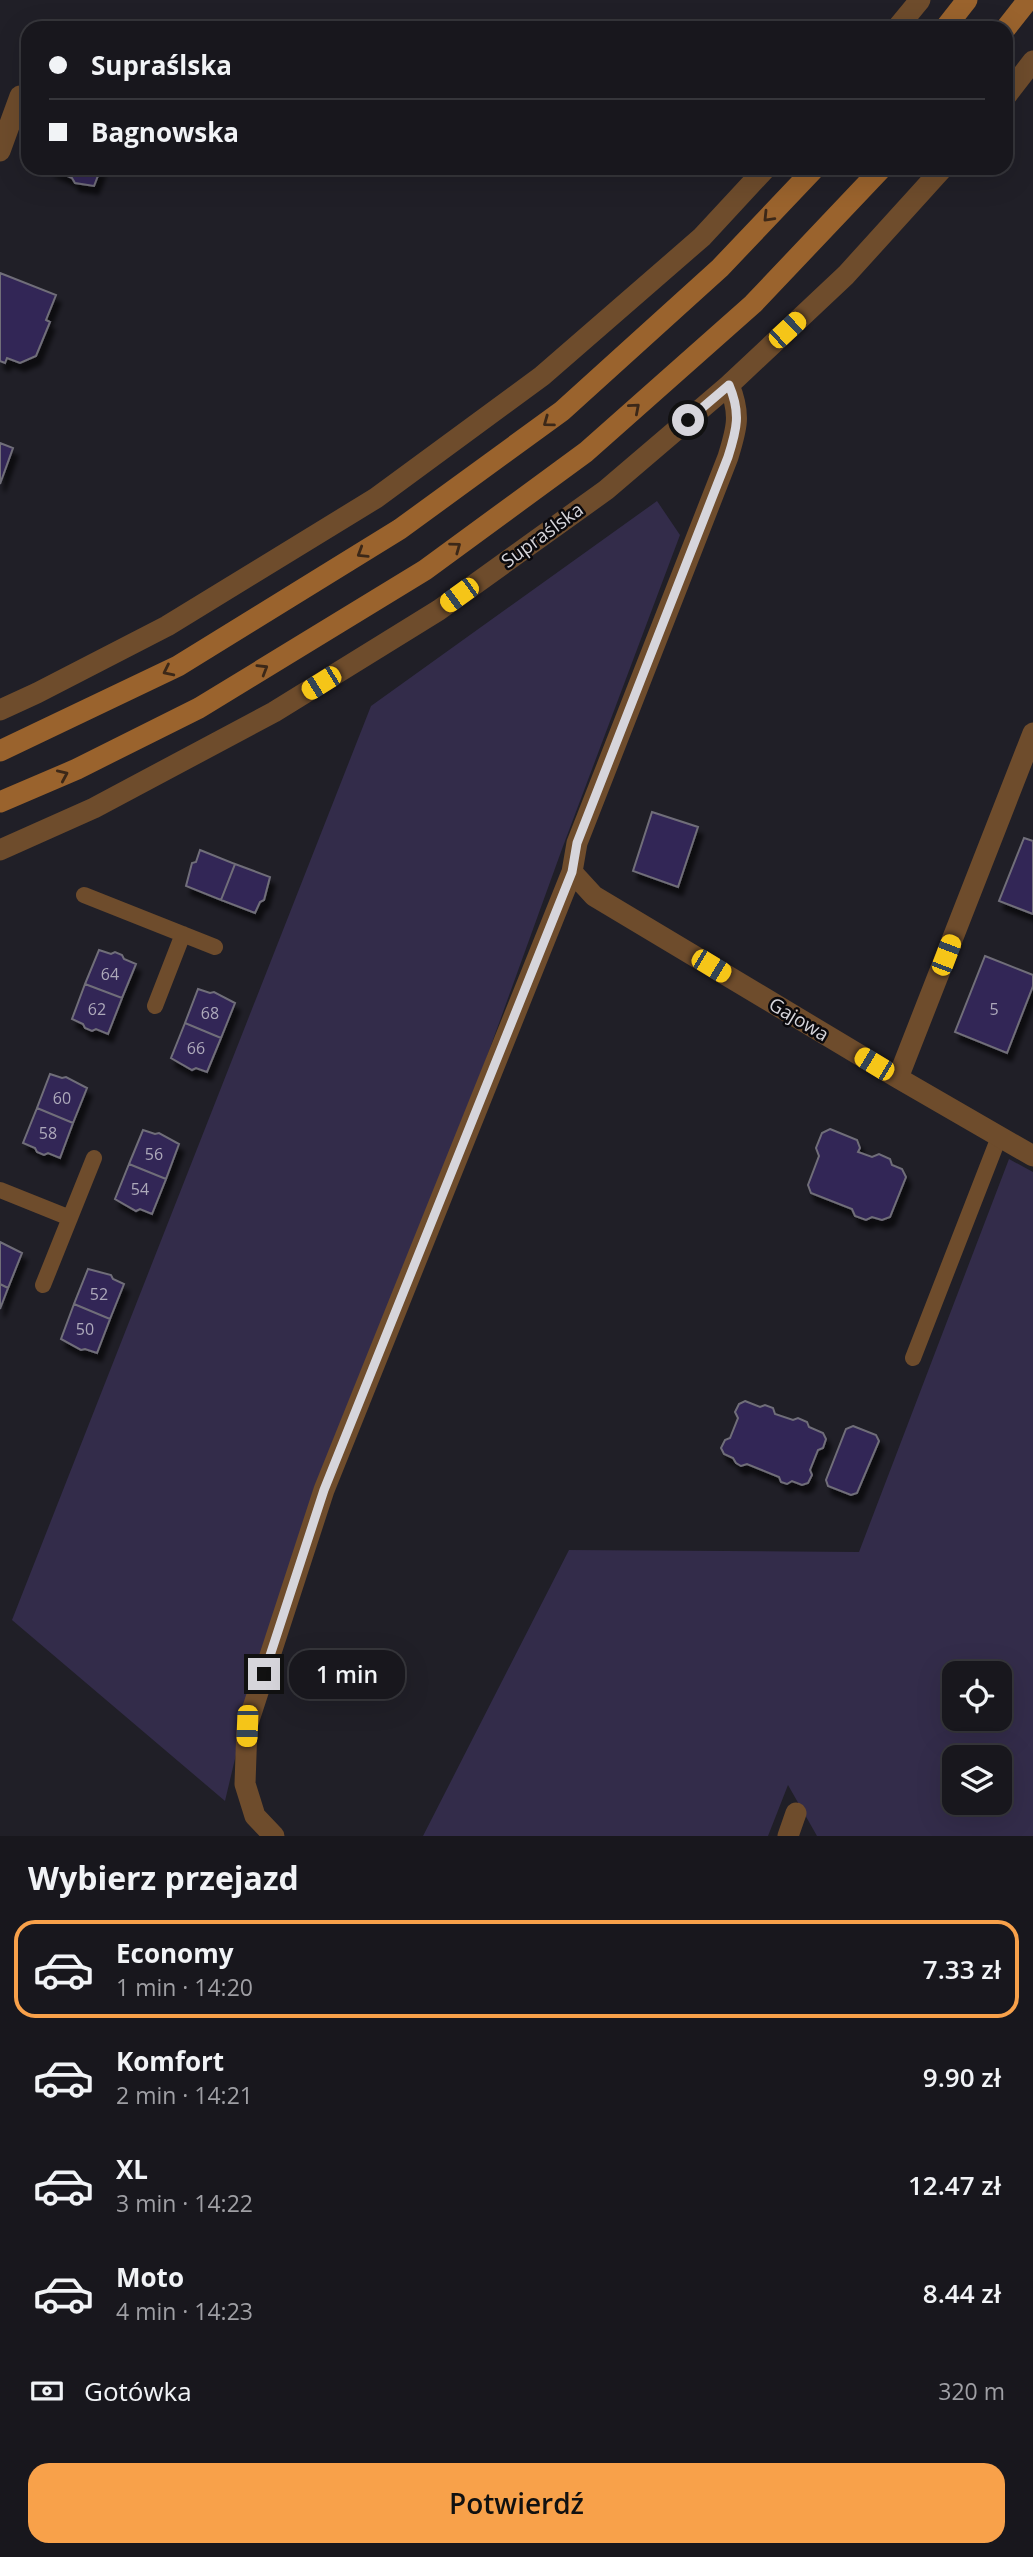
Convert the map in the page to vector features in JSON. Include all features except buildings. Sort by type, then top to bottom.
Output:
[{"type":"main road","points":[[950,21],[967,0]]},
{"type":"main road","points":[[1012,21],[1028,0]]},
{"type":"main road","points":[[0,751],[178,666],[400,529],[562,411],[720,268],[809,175]]},
{"type":"main road","points":[[0,802],[77,769],[199,708],[425,570],[586,452],[753,304],[875,175]]},
{"type":"street","points":[[903,21],[920,0]]},
{"type":"street","points":[[1013,87],[1033,61]]},
{"type":"street","points":[[0,151],[20,96]]},
{"type":"street","points":[[0,710],[167,626],[376,498],[542,376],[702,237],[760,175]]},
{"type":"street","name":"Supraślska","points":[[0,850],[94,808],[274,712],[439,610],[606,490],[729,385],[846,275],[937,175]]},
{"type":"street","points":[[274,1836],[255,1816],[245,1784],[247,1726],[324,1490],[572,872],[577,843],[728,457],[737,429],[737,404],[729,385]]},
{"type":"street","points":[[898,1078],[1033,733]]},
{"type":"street","name":"Gajowa","points":[[572,872],[594,896],[1033,1156]]},
{"type":"street","points":[[788,1836],[796,1813]]},
{"type":"lane","points":[[84,895],[215,947]]},
{"type":"lane","points":[[155,1006],[183,934]]},
{"type":"lane","points":[[913,1358],[999,1137]]},
{"type":"lane","points":[[43,1285],[94,1158]]},
{"type":"lane","points":[[0,1189],[70,1218]]},
{"type":"shaded area","points":[[657,501],[680,535],[562,849],[239,1742],[225,1801],[12,1620],[371,706]]},
{"type":"shaded area","points":[[1009,1159],[1033,1172],[1033,1836],[817,1836],[788,1785],[768,1836],[423,1836],[569,1550],[859,1552]]},
{"type":"route","points":[[264,1674],[324,1490],[572,872],[577,843],[728,457],[737,429],[737,404],[729,385],[688,420]]}]
